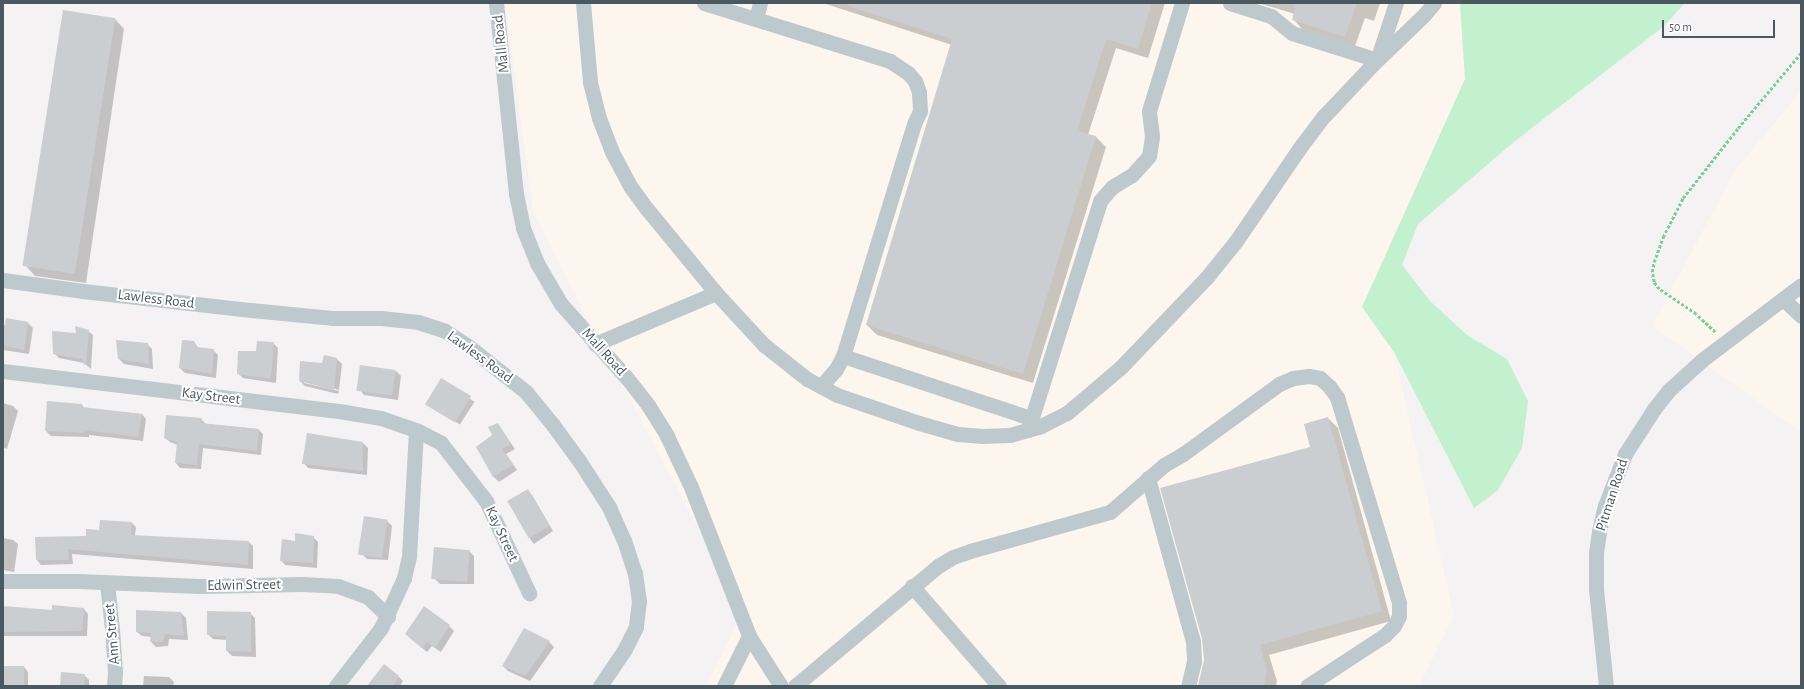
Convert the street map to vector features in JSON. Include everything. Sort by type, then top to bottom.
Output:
[{"type":"street","name":"Mall Road","points":[[496,3],[516,194],[523,228],[537,263],[561,304],[627,378],[648,405],[667,436],[691,487],[749,636],[778,685]]},
{"type":"street","points":[[583,3],[590,82],[599,118],[612,152],[630,186],[716,293],[764,345],[808,379],[837,395],[873,409],[958,434],[982,436],[1010,435],[1030,424],[1100,201],[1112,187],[1132,175],[1149,156],[1152,136],[1149,111],[1182,3]]},
{"type":"street","points":[[704,3],[890,61],[908,73],[915,81],[920,92],[920,111],[914,124],[843,356],[836,369],[821,386]]},
{"type":"street","points":[[756,19],[760,3]]},
{"type":"street","points":[[1230,3],[1271,16],[1292,33],[1377,60]]},
{"type":"street","points":[[1377,60],[1396,3]]},
{"type":"street","points":[[843,356],[1030,424],[1041,426],[1067,413],[1121,367],[1186,300],[1236,242],[1311,132],[1377,60],[1424,15],[1434,3]]},
{"type":"street","name":"Lawless Road","points":[[3,280],[83,291],[266,312],[332,318],[381,318],[418,322],[445,331],[468,346],[526,392],[553,425],[609,506],[624,540],[635,573],[639,601],[636,627],[625,649],[600,686]]},
{"type":"street","name":"Pitman Road","points":[[1606,686],[1596,589],[1596,553],[1599,531],[1609,493],[1625,454],[1654,409],[1679,381],[1702,360],[1801,285]]},
{"type":"street","points":[[596,344],[716,293]]},
{"type":"street","points":[[1783,299],[1801,316]]},
{"type":"street","name":"Kay Street","points":[[3,371],[339,411],[381,418],[416,430],[441,443],[486,500],[529,593]]},
{"type":"street","points":[[794,686],[912,586],[938,566],[953,557],[1110,512],[1164,465],[1183,454],[1279,384],[1293,378],[1309,376],[1320,378],[1330,386],[1337,397],[1399,603],[1399,616],[1394,626],[1385,636],[1307,686]]},
{"type":"street","points":[[336,686],[382,628],[404,578],[408,556],[416,430]]},
{"type":"street","points":[[1148,478],[1193,641],[1194,661],[1188,686]]},
{"type":"street","name":"Edwin Street","points":[[3,581],[199,586],[302,584],[338,586],[368,597],[388,616]]},
{"type":"street","name":"Ann Street","points":[[107,583],[114,658],[114,686]]},
{"type":"street","points":[[912,586],[999,686]]},
{"type":"street","points":[[724,686],[749,636]]},
{"type":"path","points":[[1724,343],[1696,314],[1659,289],[1654,282],[1652,272],[1654,262],[1663,237],[1683,198],[1738,128],[1801,53]]},
{"type":"shaded area","points":[[505,3],[1460,3],[1465,79],[1362,307],[1394,352],[1454,615],[1419,686],[706,686],[743,612],[583,311],[533,210]]},
{"type":"shaded area","points":[[1801,91],[1801,432],[1652,326],[1736,169]]},
{"type":"green space","points":[[1460,3],[1685,3],[1663,27],[1515,141],[1418,224],[1402,265],[1430,301],[1467,335],[1507,359],[1528,401],[1522,448],[1498,490],[1474,508],[1394,352],[1362,307],[1465,79]]},
{"type":"building","points":[[848,3],[1152,3],[1138,49],[1106,39],[1077,131],[1096,136],[1023,374],[866,325],[952,39],[848,6]]},
{"type":"building","points":[[1296,3],[1357,3],[1345,37],[1292,20]]},
{"type":"building","points":[[63,10],[115,18],[75,274],[22,266]]},
{"type":"building","points":[[6,318],[28,322],[24,350],[3,346],[3,325],[5,325]]},
{"type":"building","points":[[75,326],[89,330],[86,364],[84,365],[82,359],[53,354],[52,331],[76,333]]},
{"type":"building","points":[[116,340],[148,343],[149,364],[118,359]]},
{"type":"building","points":[[182,340],[194,341],[196,347],[214,349],[212,374],[179,368]]},
{"type":"building","points":[[257,341],[274,342],[271,379],[237,374],[238,351],[256,351]]},
{"type":"building","points":[[324,355],[337,358],[334,390],[299,381],[300,361],[322,363]]},
{"type":"building","points":[[360,365],[396,370],[392,396],[356,391]]},
{"type":"building","points":[[441,378],[471,396],[455,423],[425,405]]},
{"type":"building","points":[[47,401],[82,404],[82,407],[142,414],[138,437],[85,430],[84,433],[45,431]]},
{"type":"building","points":[[166,415],[202,418],[201,423],[259,429],[257,451],[199,444],[197,465],[175,463],[177,442],[164,438]]},
{"type":"building","points":[[1328,417],[1382,611],[1260,645],[1267,671],[1264,686],[1198,686],[1204,660],[1202,639],[1160,488],[1310,447],[1304,424]]},
{"type":"building","points":[[498,423],[511,444],[502,449],[513,465],[493,477],[476,447],[492,435],[488,427]]},
{"type":"building","points":[[307,433],[363,442],[363,471],[302,464]]},
{"type":"building","points":[[528,489],[550,526],[529,538],[507,501]]},
{"type":"building","points":[[364,516],[388,520],[382,558],[358,555]]},
{"type":"building","points":[[100,520],[132,522],[131,535],[249,541],[248,565],[68,549],[69,560],[36,560],[35,537],[86,536],[86,529],[99,530]]},
{"type":"building","points":[[295,533],[314,536],[313,563],[280,561],[282,539],[295,541]]},
{"type":"building","points":[[434,547],[470,550],[467,582],[431,579]]},
{"type":"building","points":[[52,605],[84,608],[82,631],[3,632],[3,606],[52,610]]},
{"type":"building","points":[[424,606],[450,625],[435,648],[427,642],[422,648],[405,634]]},
{"type":"building","points":[[136,610],[181,612],[184,636],[165,634],[163,642],[150,642],[151,633],[136,632]]},
{"type":"building","points":[[207,611],[251,612],[251,652],[226,651],[226,636],[207,635]]},
{"type":"building","points":[[524,628],[550,641],[525,676],[502,666]]},
{"type":"building","points":[[384,664],[399,676],[393,686],[367,686]]},
{"type":"building","points":[[3,666],[24,666],[24,686],[3,686]]},
{"type":"building","points":[[61,672],[85,674],[84,686],[60,686]]}]
